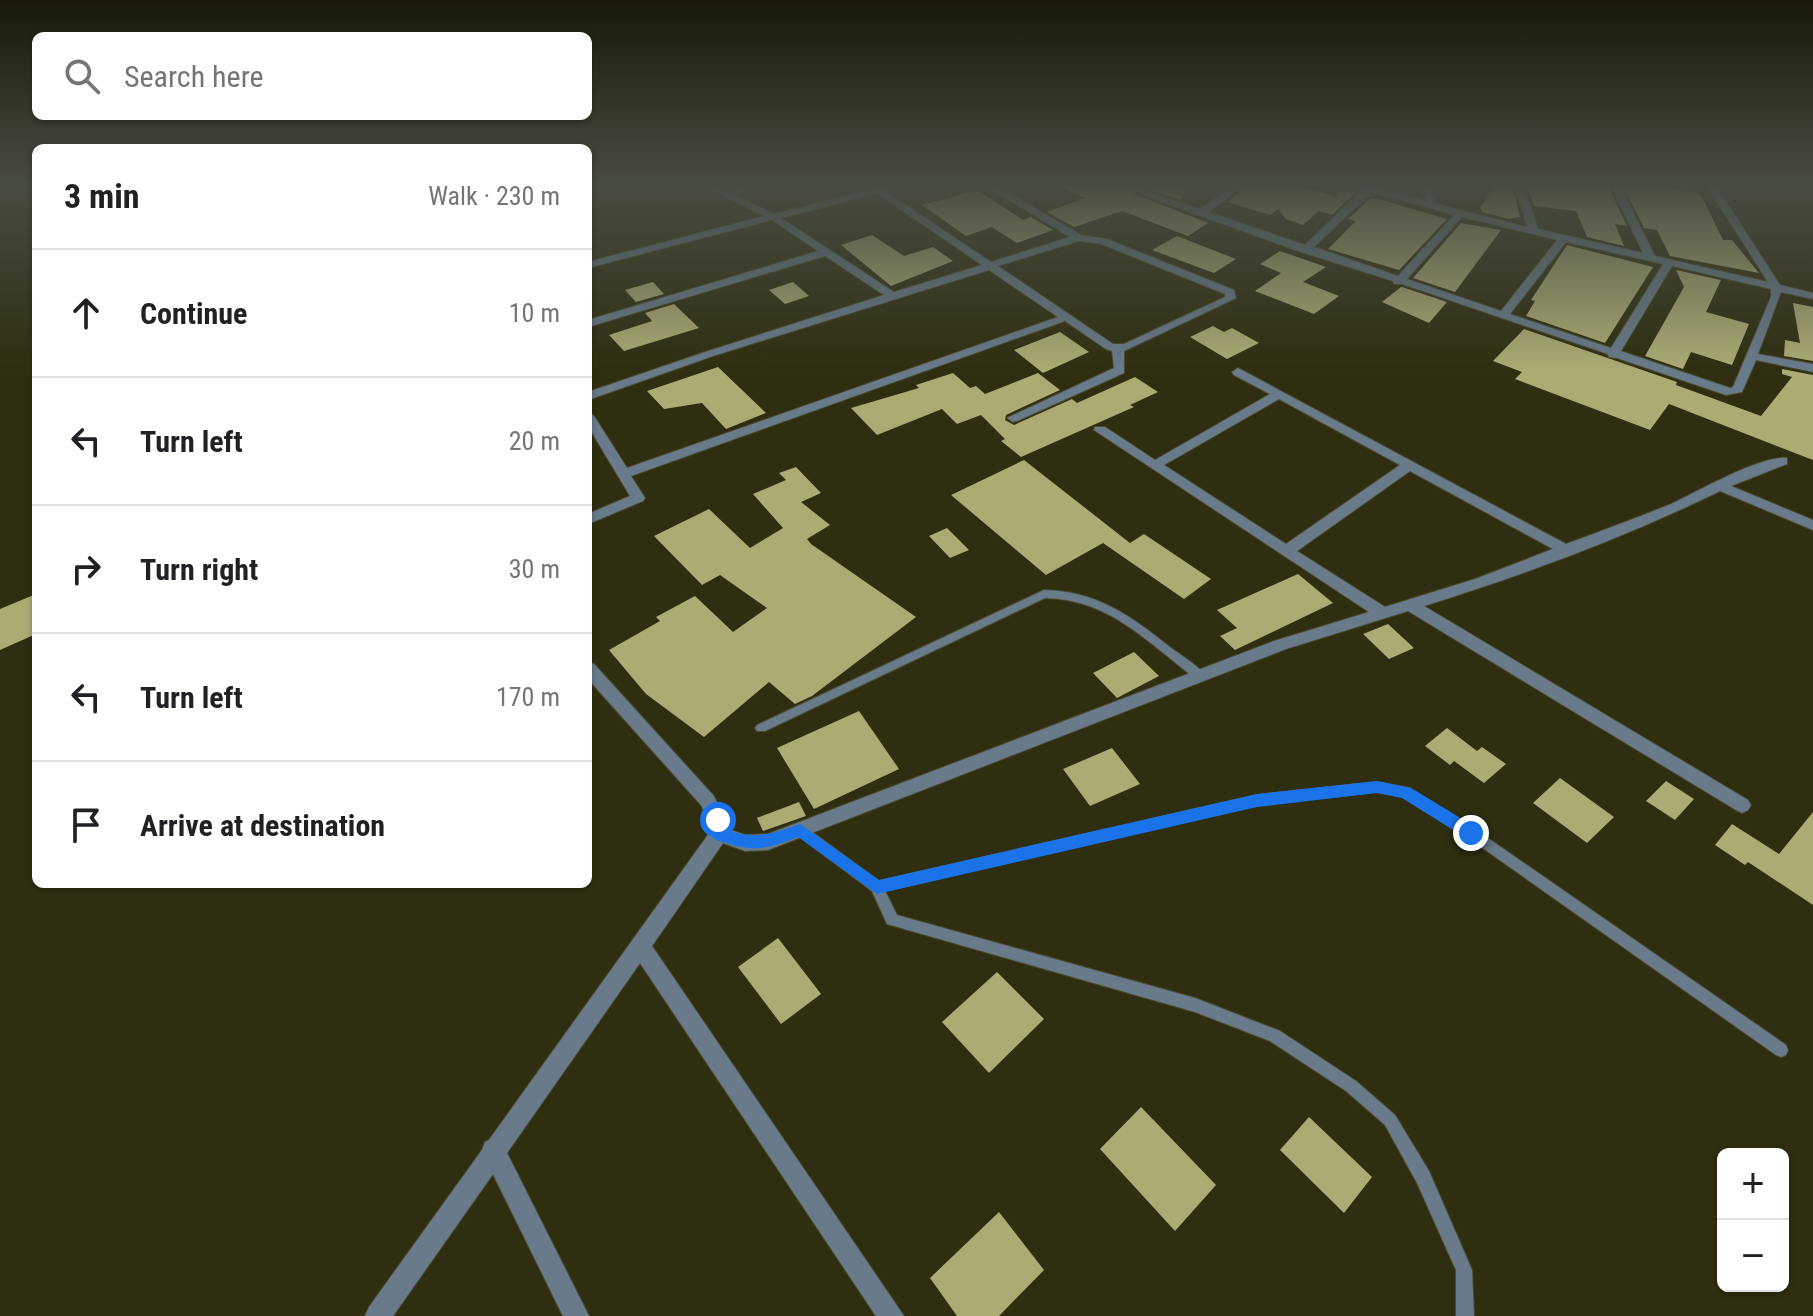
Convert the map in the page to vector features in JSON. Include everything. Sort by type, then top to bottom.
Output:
[{"type":"street","points":[[592,264],[656,247]]},
{"type":"street","points":[[820,247],[891,295]]},
{"type":"street","points":[[966,247],[1064,318],[1118,349]]},
{"type":"street","points":[[592,395],[891,295],[1046,247]]},
{"type":"street","points":[[1118,349],[1228,302],[1230,292],[1119,247]]},
{"type":"street","points":[[1298,247],[1730,392],[1738,389],[1776,297],[1776,287],[1751,247]]},
{"type":"street","points":[[1398,282],[1430,247]]},
{"type":"street","points":[[1502,316],[1556,247]]},
{"type":"street","points":[[1600,247],[1813,296]]},
{"type":"street","points":[[1645,247],[1651,259]]},
{"type":"street","points":[[592,323],[827,252]]},
{"type":"street","points":[[1613,355],[1669,263]]},
{"type":"street","points":[[624,474],[1064,318]]},
{"type":"street","points":[[1013,418],[1120,370],[1118,349]]},
{"type":"street","points":[[1753,356],[1813,368]]},
{"type":"street","points":[[1238,372],[1566,550]]},
{"type":"street","points":[[1155,465],[1279,394]]},
{"type":"street","points":[[592,422],[638,498],[592,517]]},
{"type":"street","points":[[1100,430],[1381,612]]},
{"type":"street","points":[[719,834],[756,844],[800,830],[1199,675],[1381,612],[1480,583],[1676,507],[1782,461]]},
{"type":"street","points":[[1286,551],[1409,465]]},
{"type":"street","points":[[1720,486],[1813,525]]},
{"type":"street","points":[[1409,604],[1742,805]]},
{"type":"street","points":[[378,1316],[719,834],[718,820],[707,800],[592,672]]},
{"type":"street","points":[[640,946],[891,1316]]},
{"type":"street","points":[[493,1150],[576,1316]]},
{"type":"lane","points":[[761,728],[1044,594],[1070,592],[1096,600],[1199,675]]},
{"type":"lane","points":[[877,887],[1257,800],[1377,787],[1406,792],[1471,833],[1781,1050]]},
{"type":"lane","points":[[800,830],[877,887],[892,920],[1195,1005],[1275,1036],[1351,1086],[1390,1120],[1423,1177],[1464,1270],[1465,1316]]},
{"type":"building","points":[[844,247],[891,247],[904,256],[934,247],[953,261],[891,286]]},
{"type":"building","points":[[1206,247],[1236,259],[1214,273],[1152,250]]},
{"type":"building","points":[[1330,247],[1420,247],[1399,270]]},
{"type":"building","points":[[1440,247],[1488,247],[1455,292],[1413,278]]},
{"type":"building","points":[[1565,247],[1576,247],[1653,267],[1605,343],[1526,316],[1535,301],[1531,300]]},
{"type":"building","points":[[1666,247],[1738,247],[1759,273],[1670,256]]},
{"type":"building","points":[[1280,251],[1326,267],[1303,282],[1339,296],[1314,314],[1255,291],[1281,273],[1260,264]]},
{"type":"building","points":[[1676,270],[1721,280],[1706,312],[1749,324],[1732,365],[1691,352],[1683,369],[1645,356],[1684,287]]},
{"type":"building","points":[[653,282],[664,294],[636,302],[625,290]]},
{"type":"building","points":[[793,282],[809,296],[785,304],[769,290]]},
{"type":"building","points":[[1401,287],[1447,302],[1429,323],[1382,302]]},
{"type":"building","points":[[1793,303],[1813,307],[1813,361],[1784,356],[1785,340],[1800,343]]},
{"type":"building","points":[[674,304],[699,328],[624,351],[609,335],[652,321],[645,313]]},
{"type":"building","points":[[1213,326],[1224,332],[1232,328],[1259,343],[1227,359],[1190,337]]},
{"type":"building","points":[[1524,329],[1677,382],[1676,385],[1761,416],[1792,377],[1782,374],[1782,369],[1813,375],[1813,460],[1669,404],[1650,430],[1515,379],[1522,372],[1493,361]]},
{"type":"building","points":[[1060,332],[1089,352],[1043,373],[1014,350]]},
{"type":"building","points":[[718,367],[766,413],[726,429],[702,403],[664,409],[647,391]]},
{"type":"building","points":[[953,373],[970,388],[976,386],[985,394],[1038,373],[1060,390],[1006,415],[1005,420],[1014,425],[1072,399],[1077,403],[1135,377],[1158,392],[1130,405],[1134,407],[1021,457],[1001,441],[1005,439],[981,415],[957,424],[942,409],[877,435],[851,408],[919,388],[916,385]]},
{"type":"building","points":[[1024,460],[1130,543],[1144,534],[1211,579],[1184,599],[1103,543],[1046,575],[951,495]]},
{"type":"building","points":[[796,467],[821,493],[801,502],[830,525],[807,539],[811,544],[916,617],[812,696],[795,704],[769,682],[704,737],[646,694],[609,650],[660,621],[656,617],[695,596],[733,632],[767,608],[720,575],[702,585],[654,536],[709,509],[750,548],[783,528],[753,494],[786,480],[779,473]]},
{"type":"building","points":[[947,528],[969,550],[950,558],[929,536]]},
{"type":"building","points":[[1298,574],[1333,603],[1235,650],[1220,636],[1237,628],[1217,610]]},
{"type":"building","points":[[32,596],[32,636],[0,650],[0,609]]},
{"type":"building","points":[[1388,624],[1414,648],[1389,659],[1363,634]]},
{"type":"building","points":[[1134,652],[1159,676],[1117,698],[1093,673]]},
{"type":"building","points":[[859,711],[899,769],[814,809],[777,748]]},
{"type":"building","points":[[1447,728],[1477,751],[1482,747],[1506,764],[1484,783],[1454,761],[1450,765],[1425,746]]},
{"type":"building","points":[[1112,748],[1140,784],[1090,806],[1063,769]]},
{"type":"building","points":[[1560,778],[1614,817],[1587,843],[1533,803]]},
{"type":"building","points":[[1666,781],[1694,799],[1675,820],[1646,801]]},
{"type":"building","points":[[799,802],[806,816],[763,831],[757,818]]},
{"type":"building","points":[[1813,812],[1813,905],[1748,862],[1745,865],[1715,845],[1732,824],[1779,854]]},
{"type":"building","points":[[778,938],[821,994],[781,1024],[738,967]]},
{"type":"building","points":[[997,972],[1044,1019],[989,1073],[942,1022]]},
{"type":"building","points":[[1141,1107],[1216,1185],[1175,1231],[1100,1149]]},
{"type":"building","points":[[1309,1117],[1372,1177],[1344,1213],[1280,1150]]},
{"type":"building","points":[[999,1212],[1044,1270],[999,1316],[957,1316],[930,1278]]},
{"type":"route","points":[[718,820],[719,834],[745,843],[768,842],[800,830],[877,887],[1257,800],[1377,787],[1406,792],[1471,833]]}]
